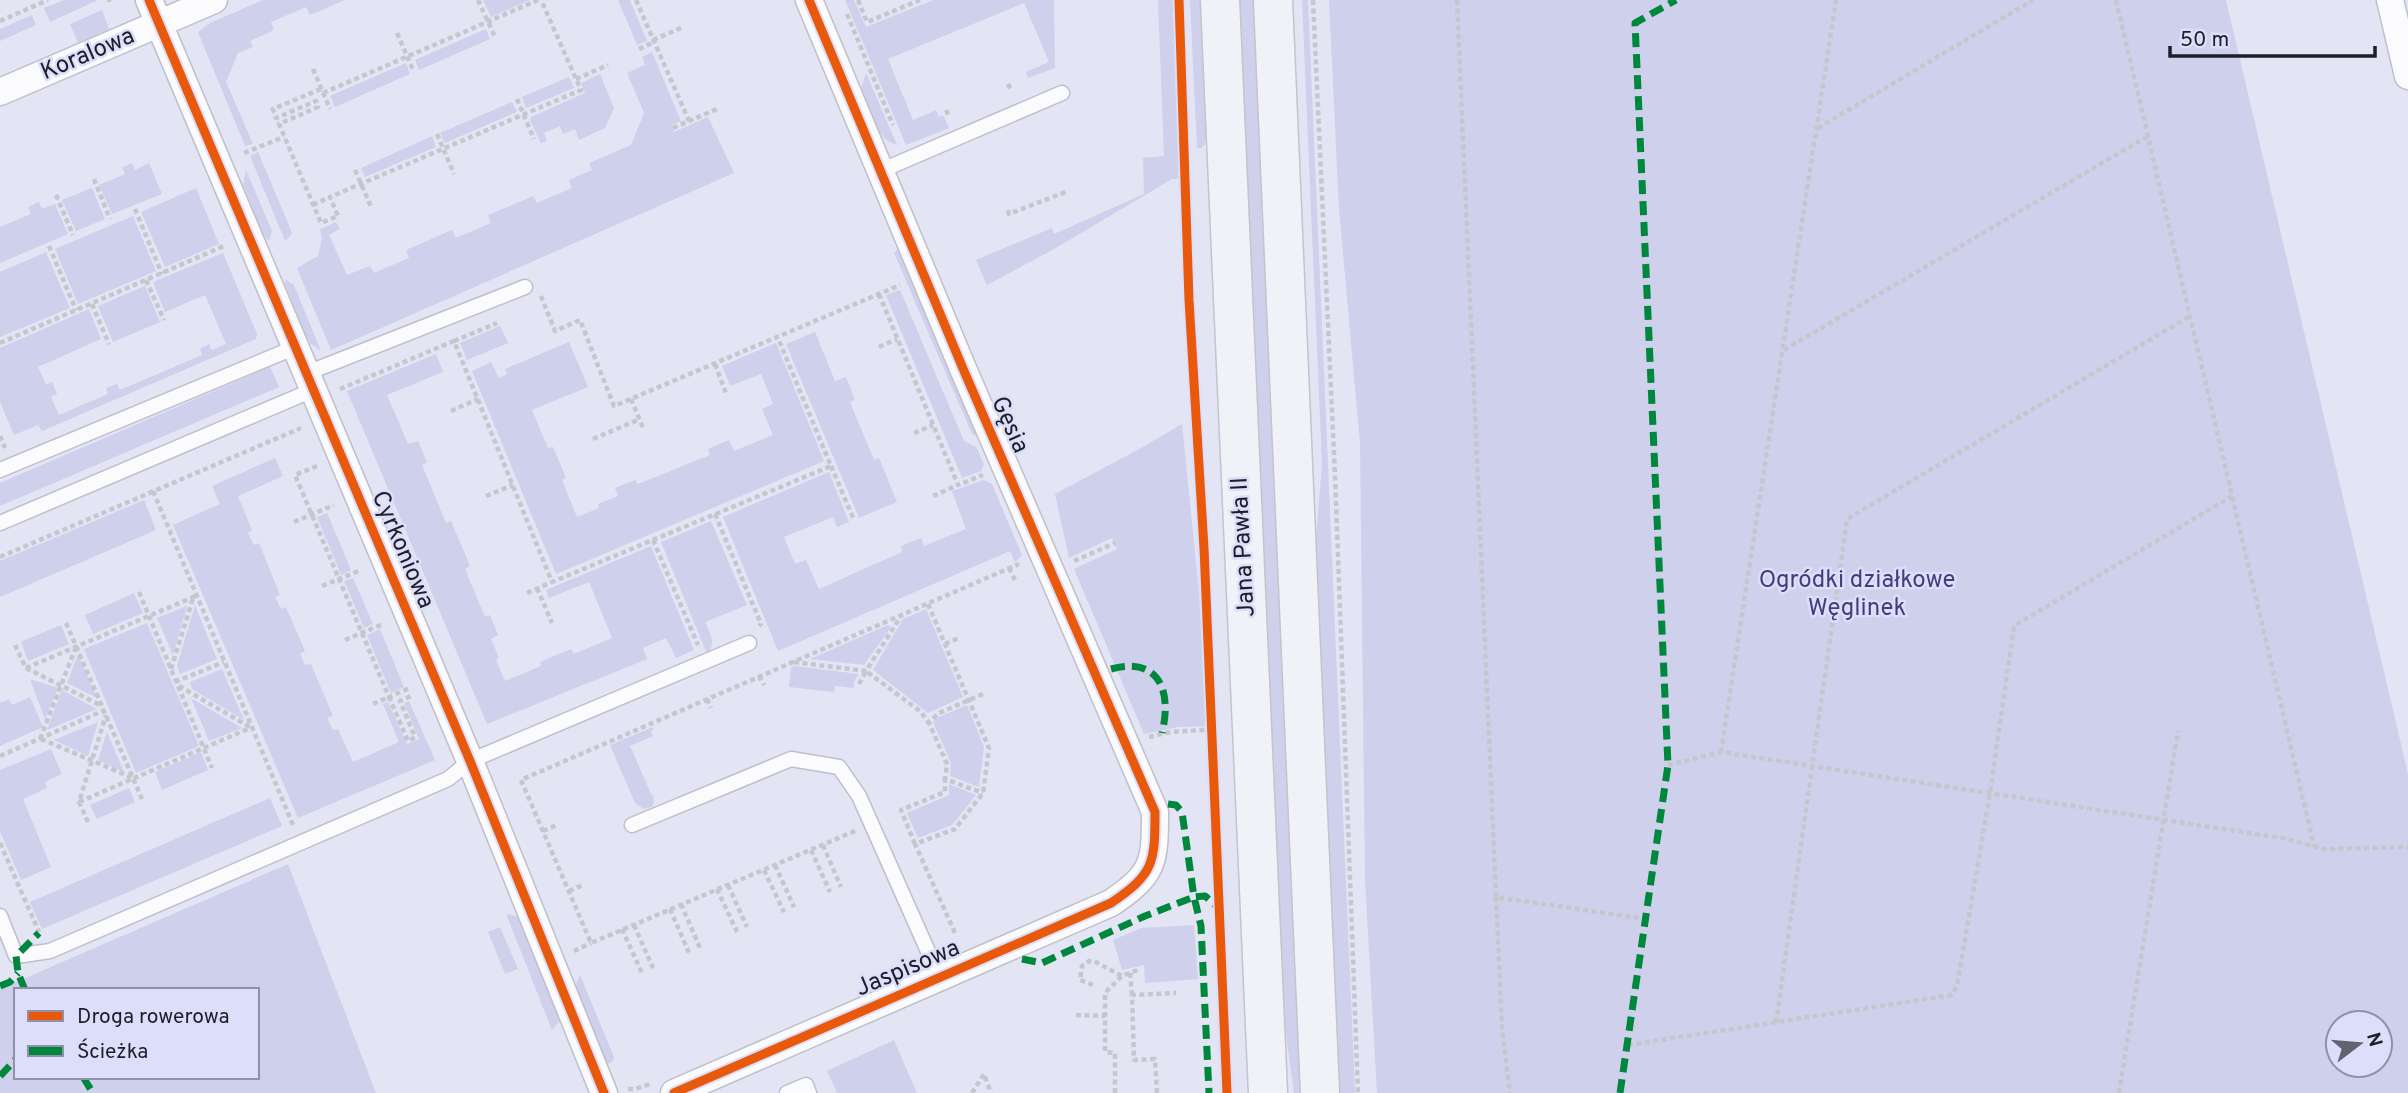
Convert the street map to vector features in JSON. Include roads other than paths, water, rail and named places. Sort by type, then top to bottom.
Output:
[{"type":"main road","name":"Jana Pawła II","points":[[1220,0],[1268,1093]]},
{"type":"main road","points":[[1273,0],[1320,1093]]},
{"type":"street","name":"Koralowa","points":[[0,92],[154,12],[214,0]]},
{"type":"street","name":"Gęsia","points":[[809,0],[1155,812],[1155,846],[1150,868]]},
{"type":"street","points":[[2390,0],[2408,76]]},
{"type":"street","name":"Cyrkoniowa","points":[[154,12],[470,761],[604,1093]]},
{"type":"street","name":"Jaspisowa","points":[[674,1093],[1111,903],[1135,886],[1150,868]]},
{"type":"lane","points":[[880,171],[1062,93]]},
{"type":"lane","points":[[0,523],[310,381],[525,287]]},
{"type":"lane","points":[[0,470],[296,347]]},
{"type":"lane","points":[[0,916],[16,956],[51,951],[448,779],[470,761],[749,643]]},
{"type":"lane","points":[[632,825],[791,759],[839,767],[859,796],[939,976]]},
{"type":"lane","points":[[787,1093],[806,1085],[809,1093]]},
{"type":"park label","name":"Ogródki działkowe Węglinek","points":[[1857,595]]}]
